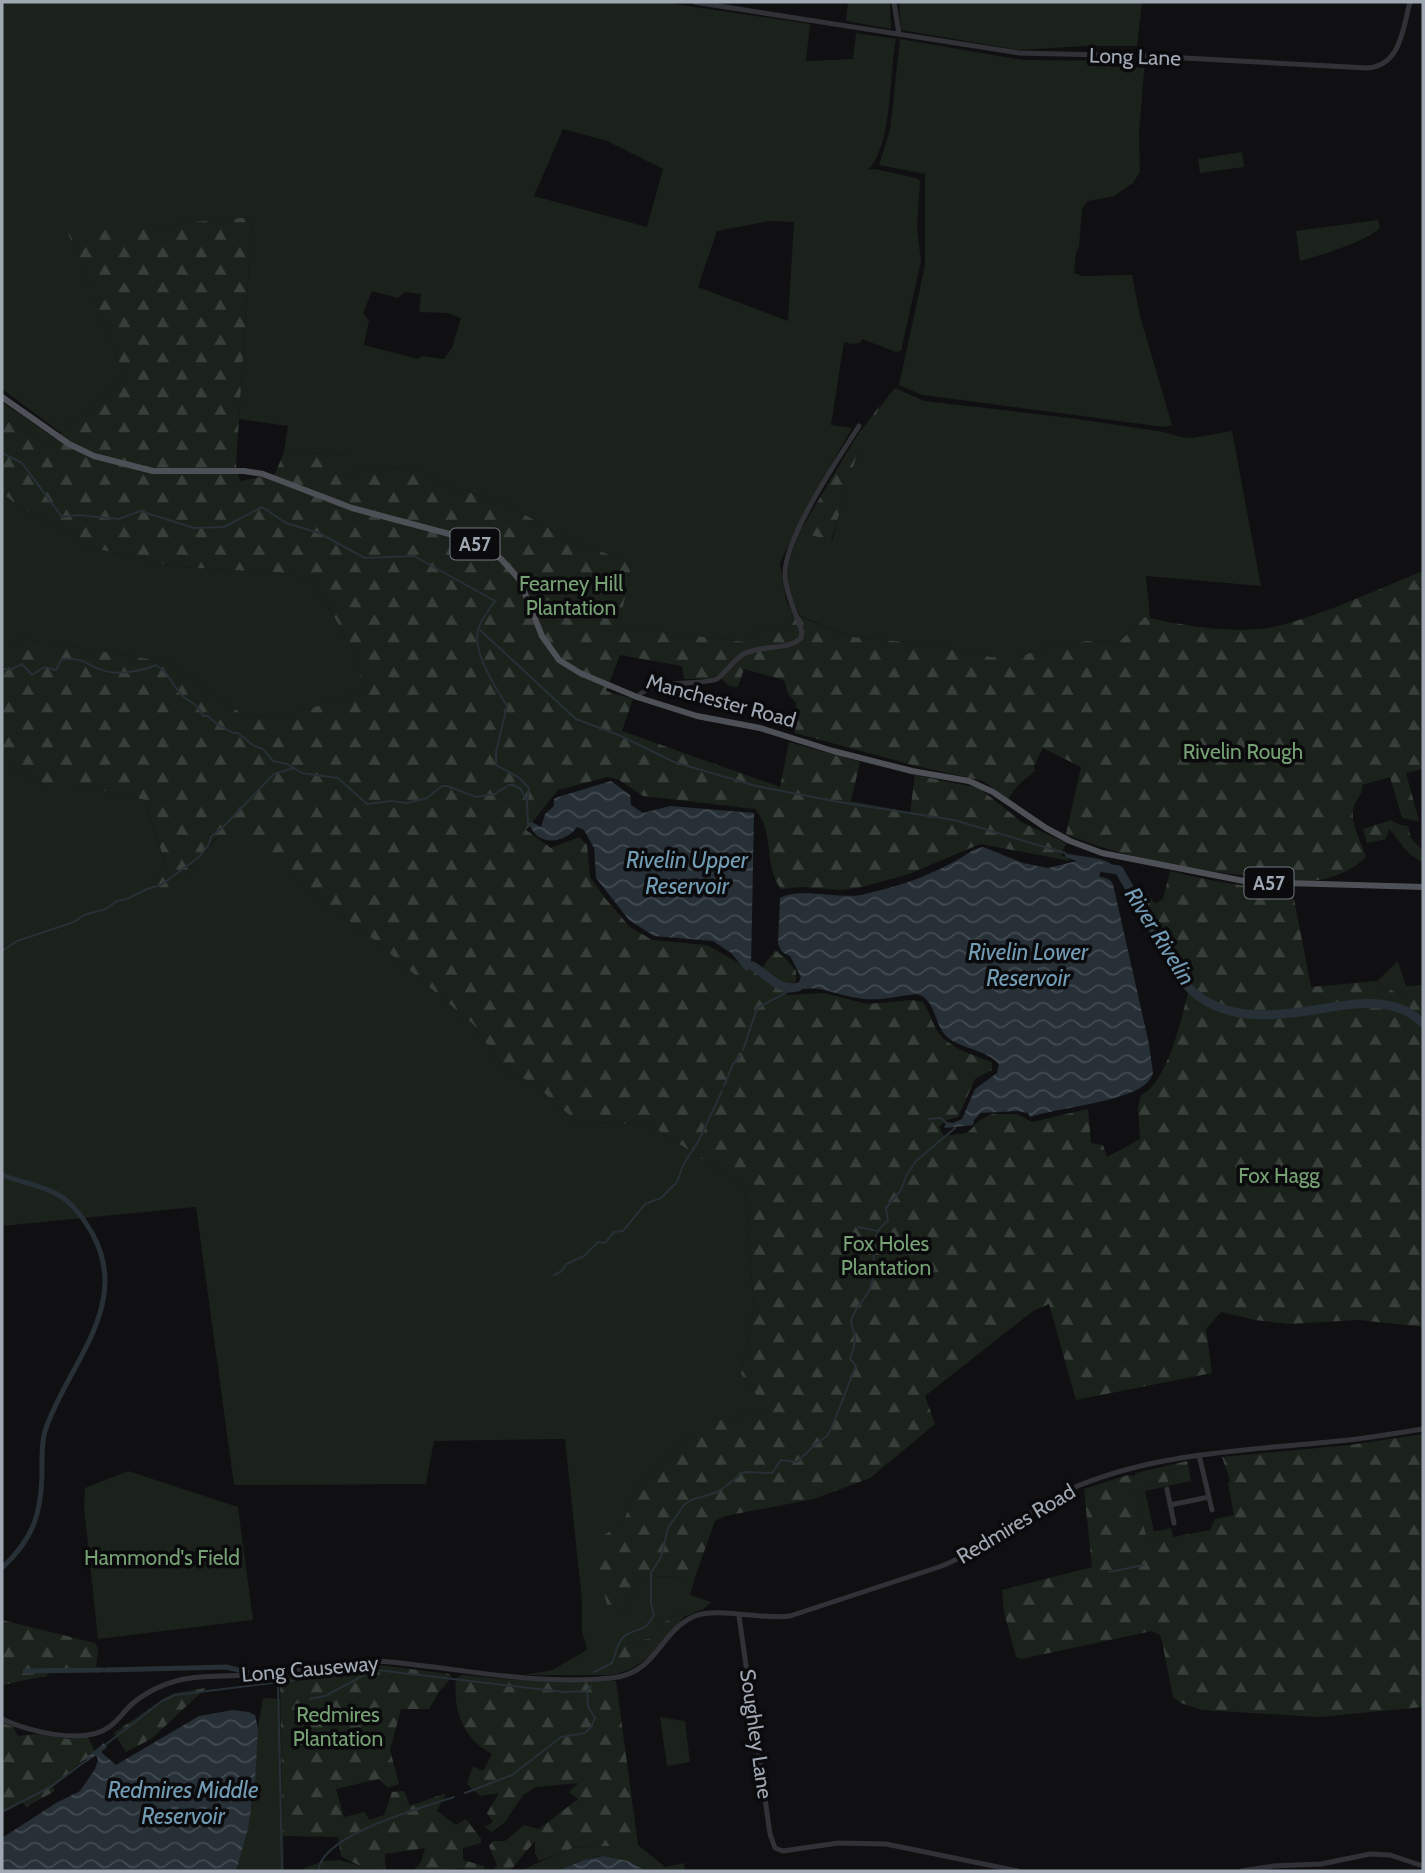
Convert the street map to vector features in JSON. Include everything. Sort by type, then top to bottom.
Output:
[{"type":"main road","name":"Manchester Road","points":[[2,397],[69,444],[94,456],[153,471],[244,471],[263,474],[352,508],[457,536],[489,550],[519,579],[542,636],[559,660],[580,673],[638,697],[697,716],[760,728],[833,751],[912,771],[969,781],[993,792],[1070,841],[1102,853],[1249,882],[1423,887]]},
{"type":"street","name":"Long Lane","points":[[694,2],[1019,53],[1147,55],[1374,68],[1387,61],[1397,49],[1410,2]]},
{"type":"street","points":[[894,2],[899,34]]},
{"type":"street","points":[[638,697],[646,690],[680,682],[717,679],[741,655],[762,647],[789,645],[801,638],[802,632],[785,578],[788,555],[798,526],[859,426]]},
{"type":"street","name":"Redmires Road","points":[[739,1616],[765,1618],[796,1614],[942,1566],[962,1557],[1056,1497],[1080,1485],[1134,1469],[1199,1455],[1342,1441],[1423,1429]]},
{"type":"street","points":[[1199,1455],[1212,1510]]},
{"type":"street","points":[[1167,1489],[1174,1523]]},
{"type":"street","points":[[1170,1505],[1209,1497]]},
{"type":"street","name":"Long Causeway","points":[[2,1719],[22,1728],[43,1732],[69,1735],[94,1733],[109,1727],[141,1698],[180,1680],[245,1676],[380,1661],[519,1678],[613,1678],[630,1675],[641,1669],[679,1627],[692,1618],[709,1613],[739,1616]]},
{"type":"street","name":"Soughley Lane","points":[[739,1616],[770,1834],[777,1850],[838,1843],[891,1844],[1018,1871]]},
{"type":"street","points":[[1241,1871],[1321,1864],[1370,1854],[1390,1855],[1423,1866]]},
{"type":"green space","points":[[2,2],[662,2],[810,24],[806,61],[853,59],[856,33],[896,39],[886,127],[876,159],[868,170],[875,169],[920,181],[917,229],[921,261],[901,351],[896,352],[862,339],[860,343],[844,342],[831,425],[852,428],[780,563],[786,600],[793,614],[791,631],[758,629],[746,642],[619,627],[632,564],[568,538],[499,501],[448,486],[416,469],[373,468],[348,473],[348,455],[284,452],[288,426],[239,419],[252,217],[69,234],[125,376],[61,433],[2,389]],"holes":[[[563,129],[607,141],[663,169],[647,227],[534,196]],[[769,221],[794,222],[788,321],[698,287],[717,231]],[[372,291],[398,298],[405,292],[421,294],[419,312],[448,313],[461,318],[452,348],[444,359],[422,356],[418,359],[364,345],[369,320],[363,314]]]},
{"type":"green space","points":[[848,2],[890,2],[891,29],[846,21]]},
{"type":"green space","points":[[899,2],[1142,2],[1137,46],[1019,50],[901,30]]},
{"type":"green space","points":[[900,39],[1023,60],[1145,61],[1139,132],[1140,172],[1133,183],[1114,196],[1088,201],[1082,209],[1074,273],[1083,276],[1132,275],[1140,316],[1172,425],[1164,427],[922,395],[899,385],[925,265],[925,174],[879,165],[890,130]]},
{"type":"green space","points":[[1242,152],[1244,167],[1200,173],[1198,159]]},
{"type":"green space","name":"Fox Holes Plantation","points":[[252,217],[236,465],[240,481],[275,474],[284,452],[348,455],[348,473],[373,468],[416,469],[448,486],[499,501],[568,538],[632,564],[619,627],[746,642],[758,629],[791,631],[793,614],[852,637],[927,644],[991,657],[1020,657],[1047,646],[1087,641],[1119,642],[1145,617],[1229,629],[1278,626],[1333,608],[1423,571],[1423,769],[1406,773],[1419,821],[1402,818],[1390,777],[1362,785],[1361,794],[1354,806],[1353,818],[1366,856],[1353,867],[1330,878],[1298,880],[1219,872],[1167,864],[1115,851],[1066,834],[1081,767],[1043,748],[1034,766],[1035,771],[1018,785],[1008,799],[983,781],[795,733],[796,703],[788,694],[784,680],[744,669],[738,687],[729,686],[718,675],[707,679],[684,679],[682,666],[620,655],[606,691],[633,699],[622,731],[780,787],[789,742],[860,762],[851,801],[910,812],[915,775],[979,788],[1023,823],[1066,843],[1061,855],[1071,861],[980,844],[909,874],[862,887],[841,890],[802,887],[781,889],[772,869],[765,827],[755,809],[643,796],[619,780],[608,777],[558,790],[526,830],[551,848],[579,837],[587,845],[590,877],[604,897],[629,926],[652,940],[707,945],[758,974],[775,950],[796,971],[796,981],[783,991],[787,995],[824,993],[867,1004],[913,1000],[923,1002],[943,1038],[963,1051],[992,1062],[992,1070],[975,1079],[958,1117],[947,1120],[939,1127],[944,1136],[967,1133],[981,1119],[992,1114],[1017,1114],[1032,1122],[1088,1109],[1091,1143],[1103,1145],[1107,1157],[1140,1139],[1138,1107],[1141,1095],[1151,1088],[1167,1062],[1190,983],[1138,893],[1148,894],[1155,904],[1163,899],[1170,871],[1231,884],[1292,888],[1311,987],[1377,981],[1408,1000],[1421,1000],[1423,1327],[1359,1320],[1288,1324],[1221,1312],[1206,1329],[1212,1373],[1076,1400],[1049,1304],[1033,1311],[925,1396],[935,1424],[870,1478],[814,1499],[725,1516],[715,1521],[695,1577],[642,1576],[623,1612],[608,1608],[596,1564],[596,1541],[623,1522],[642,1478],[701,1425],[767,1409],[741,1374],[754,1308],[745,1187],[650,1125],[576,1121],[533,1083],[504,1070],[474,1025],[367,934],[234,835],[217,837],[188,870],[192,878],[161,891],[156,878],[165,863],[145,800],[79,785],[46,785],[2,762],[2,650],[25,639],[167,662],[248,718],[295,713],[364,692],[352,646],[310,578],[270,572],[178,567],[94,548],[16,504],[2,493],[2,417],[50,446],[125,376],[68,233]]},
{"type":"green space","points":[[1378,220],[1380,227],[1366,238],[1300,261],[1296,231]]},
{"type":"green space","points":[[895,388],[924,401],[1071,418],[1181,437],[1193,438],[1232,431],[1261,586],[1146,576],[1150,618],[1145,617],[1119,642],[1087,641],[1047,646],[1020,657],[991,657],[927,644],[852,637],[800,616],[788,574],[791,555],[800,531],[832,542],[862,441],[882,404]]},
{"type":"green space","points":[[2,402],[56,439],[50,446],[2,417]]},
{"type":"green space","points":[[881,404],[857,454],[831,542],[800,531],[855,439]]},
{"type":"green space","points":[[2,493],[16,504],[94,548],[178,567],[270,572],[310,578],[352,646],[364,692],[295,713],[248,718],[167,662],[25,639],[2,650]]},
{"type":"green space","points":[[2,762],[46,785],[79,785],[145,800],[165,864],[156,878],[192,878],[188,870],[218,837],[234,834],[367,934],[474,1025],[504,1070],[533,1083],[576,1121],[650,1125],[745,1187],[754,1308],[741,1374],[768,1409],[701,1426],[642,1478],[623,1522],[623,1612],[642,1576],[695,1577],[690,1595],[711,1602],[704,1609],[684,1617],[677,1614],[661,1625],[651,1638],[621,1645],[611,1675],[524,1675],[552,1670],[587,1650],[582,1631],[582,1601],[565,1439],[434,1441],[426,1484],[234,1485],[196,1207],[2,1226]]},
{"type":"green space","points":[[1391,820],[1408,826],[1411,838],[1423,851],[1423,862],[1407,851],[1389,829],[1386,839],[1367,843],[1363,829]]},
{"type":"green space","points":[[1398,961],[1406,986],[1423,985],[1423,1013],[1408,1000],[1377,981]]},
{"type":"green space","points":[[1423,1434],[1423,1707],[1319,1717],[1202,1710],[1181,1703],[1173,1697],[1162,1641],[1160,1635],[1152,1631],[1021,1659],[1016,1657],[1004,1612],[1002,1590],[1092,1567],[1084,1489],[1187,1461],[1188,1464],[1167,1473],[1168,1482],[1135,1490],[1147,1539],[1161,1537],[1164,1530],[1171,1528],[1173,1537],[1210,1530],[1215,1519],[1234,1515],[1228,1484],[1230,1480],[1222,1457],[1350,1445]]},
{"type":"green space","points":[[1188,1464],[1191,1481],[1145,1491],[1154,1531],[1164,1530],[1161,1537],[1147,1540],[1135,1490],[1168,1482],[1167,1473]]},
{"type":"green space","name":"Hammond's Field","points":[[128,1471],[238,1507],[253,1620],[98,1639],[84,1508],[85,1488]]},
{"type":"green space","points":[[677,1614],[684,1617],[644,1661],[611,1675],[621,1645],[651,1638],[661,1625]]},
{"type":"green space","points":[[2,1620],[95,1643],[98,1649],[96,1667],[61,1671],[54,1669],[45,1677],[2,1685]]},
{"type":"green space","name":"Redmires Plantation","points":[[379,1665],[449,1674],[452,1677],[429,1709],[401,1709],[390,1750],[399,1784],[388,1788],[379,1779],[336,1789],[344,1817],[365,1812],[369,1820],[384,1815],[392,1792],[404,1791],[410,1806],[446,1793],[437,1811],[456,1825],[466,1819],[481,1839],[481,1843],[463,1848],[463,1860],[484,1866],[485,1871],[459,1868],[413,1871],[421,1862],[425,1848],[385,1854],[386,1871],[375,1870],[341,1856],[338,1837],[283,1836],[280,1676]]},
{"type":"green space","points":[[462,1675],[514,1680],[616,1681],[638,1845],[575,1847],[539,1861],[535,1853],[535,1841],[510,1871],[492,1871],[497,1865],[489,1846],[493,1841],[505,1841],[524,1825],[539,1829],[578,1799],[569,1792],[578,1783],[536,1787],[523,1795],[505,1822],[492,1832],[485,1827],[493,1822],[487,1813],[499,1793],[480,1796],[467,1784],[473,1766],[483,1771],[492,1754],[473,1740],[458,1712],[456,1678]]},
{"type":"green space","points":[[206,1688],[151,1739],[126,1752],[114,1733],[166,1697]]},
{"type":"green space","points":[[263,1698],[280,1699],[284,1871],[236,1871],[252,1806]]},
{"type":"green space","points":[[660,1717],[685,1721],[690,1762],[667,1766]]},
{"type":"green space","points":[[2,1722],[13,1727],[18,1736],[35,1734],[69,1739],[88,1737],[95,1751],[52,1786],[55,1791],[26,1807],[22,1802],[2,1812]]},
{"type":"green space","points":[[638,1845],[665,1867],[684,1863],[685,1871],[647,1871],[636,1865],[599,1856],[557,1871],[520,1871],[571,1848]]},
{"type":"green space","points":[[339,1860],[380,1871],[297,1871],[323,1861]]},
{"type":"water","name":"Rivelin Upper Reservoir","points":[[611,781],[630,795],[631,805],[643,813],[670,806],[754,813],[751,969],[746,971],[731,953],[713,941],[654,936],[629,920],[596,878],[594,848],[584,830],[577,827],[565,837],[549,840],[537,836],[528,823],[532,822],[541,827],[545,814],[554,806],[554,799]]},
{"type":"water","name":"Rivelin Lower Reservoir","points":[[983,847],[1023,863],[1048,868],[1077,861],[1065,857],[1065,853],[1113,865],[1113,870],[1101,871],[1099,876],[1113,884],[1149,1044],[1153,1073],[1143,1086],[1120,1096],[1030,1117],[1028,1113],[1017,1111],[981,1113],[973,1125],[946,1128],[944,1127],[947,1122],[953,1123],[962,1119],[975,1089],[997,1073],[999,1065],[995,1060],[947,1037],[928,1001],[917,994],[872,999],[818,989],[792,991],[790,988],[799,982],[801,977],[790,956],[782,952],[778,944],[780,898],[797,893],[852,896],[869,893],[924,876]]},
{"type":"water","name":"Redmires Middle Reservoir","points":[[233,1710],[255,1715],[258,1728],[255,1783],[248,1829],[236,1871],[2,1871],[2,1838],[56,1803],[80,1791],[98,1760],[96,1755],[87,1762],[85,1759],[104,1743],[107,1747],[101,1752],[116,1765],[199,1716]]},
{"type":"water","points":[[603,1856],[628,1861],[647,1871],[557,1871],[583,1860]]},
{"type":"waterway","points":[[2,453],[22,463],[62,517],[78,515],[119,519],[140,511],[194,528],[224,527],[262,507],[286,523],[319,533],[365,558],[414,556],[495,601],[479,626],[478,649],[486,670],[507,706],[496,752],[496,765],[518,777],[529,788],[528,824]]},
{"type":"waterway","points":[[479,629],[576,719],[621,736],[674,762],[756,786],[954,820],[1065,853]]},
{"type":"waterway","points":[[2,669],[12,669],[22,664],[32,675],[44,667],[56,670],[62,659],[82,661],[98,669],[117,673],[138,671],[156,665],[203,716],[208,716],[217,724],[238,733],[254,746],[263,749],[273,761],[287,764],[302,773],[338,778],[367,804],[391,801],[407,803],[427,798],[442,786],[476,797],[495,794],[513,785],[521,789],[527,801]]},
{"type":"waterway","points":[[2,951],[17,941],[74,922],[84,915],[106,909],[117,901],[161,885],[199,857],[211,837],[274,774],[294,768]]},
{"type":"waterway","name":"River Rivelin","points":[[1104,868],[1119,870],[1181,978],[1195,993],[1211,1004],[1228,1011],[1267,1015],[1377,1004],[1406,1011],[1423,1023]]},
{"type":"waterway","name":"River Rivelin","points":[[753,966],[780,985],[798,987]]},
{"type":"waterway","points":[[743,1050],[757,1008],[791,990]]},
{"type":"waterway","points":[[724,1086],[733,1064],[740,1056]]},
{"type":"waterway","points":[[554,1275],[562,1271],[566,1264],[584,1256],[598,1242],[605,1243],[614,1232],[623,1231],[645,1204],[661,1198],[677,1182],[683,1165],[699,1140],[722,1091]]},
{"type":"waterway","points":[[929,1119],[941,1118],[947,1124]]},
{"type":"waterway","points":[[594,1672],[612,1663],[621,1639],[645,1627],[654,1615],[651,1604],[651,1573],[661,1557],[668,1528],[684,1505],[691,1500],[718,1492],[744,1472],[772,1473],[781,1460],[797,1462],[827,1436],[856,1366],[850,1359],[855,1338],[851,1321],[871,1286],[877,1234],[888,1221],[886,1208],[901,1190],[916,1161],[955,1128]]},
{"type":"waterway","points":[[2,1175],[50,1191],[73,1206],[92,1233],[103,1260],[105,1286],[101,1311],[92,1335],[45,1431],[40,1502],[33,1526],[21,1547],[2,1568]]},
{"type":"waterway","points":[[858,1227],[878,1231]]},
{"type":"waterway","points":[[854,1240],[873,1244]]},
{"type":"waterway","points":[[1109,1572],[1144,1565]]},
{"type":"waterway","points":[[106,1670],[226,1667],[247,1672]]},
{"type":"waterway","points":[[25,1671],[102,1670]]},
{"type":"waterway","points":[[105,1745],[162,1701],[175,1695],[377,1670],[564,1692],[587,1691]]},
{"type":"waterway","points":[[310,1699],[325,1696],[372,1671]]},
{"type":"waterway","points":[[268,1678],[278,1681]]},
{"type":"waterway","points":[[278,1682],[282,1871]]},
{"type":"waterway","points":[[465,1793],[512,1775],[561,1737],[585,1733],[595,1718],[588,1707],[587,1691],[591,1686]]},
{"type":"waterway","points":[[2,1812],[52,1786],[87,1760]]},
{"type":"waterway","points":[[318,1871],[324,1858],[336,1845],[354,1834],[398,1815],[454,1797]]},
{"type":"park label","name":"Fearney Hill Plantation","points":[[571,596]]},
{"type":"park label","name":"Rivelin Rough","points":[[1243,752]]},
{"type":"park label","name":"Fox Hagg","points":[[1279,1176]]}]
